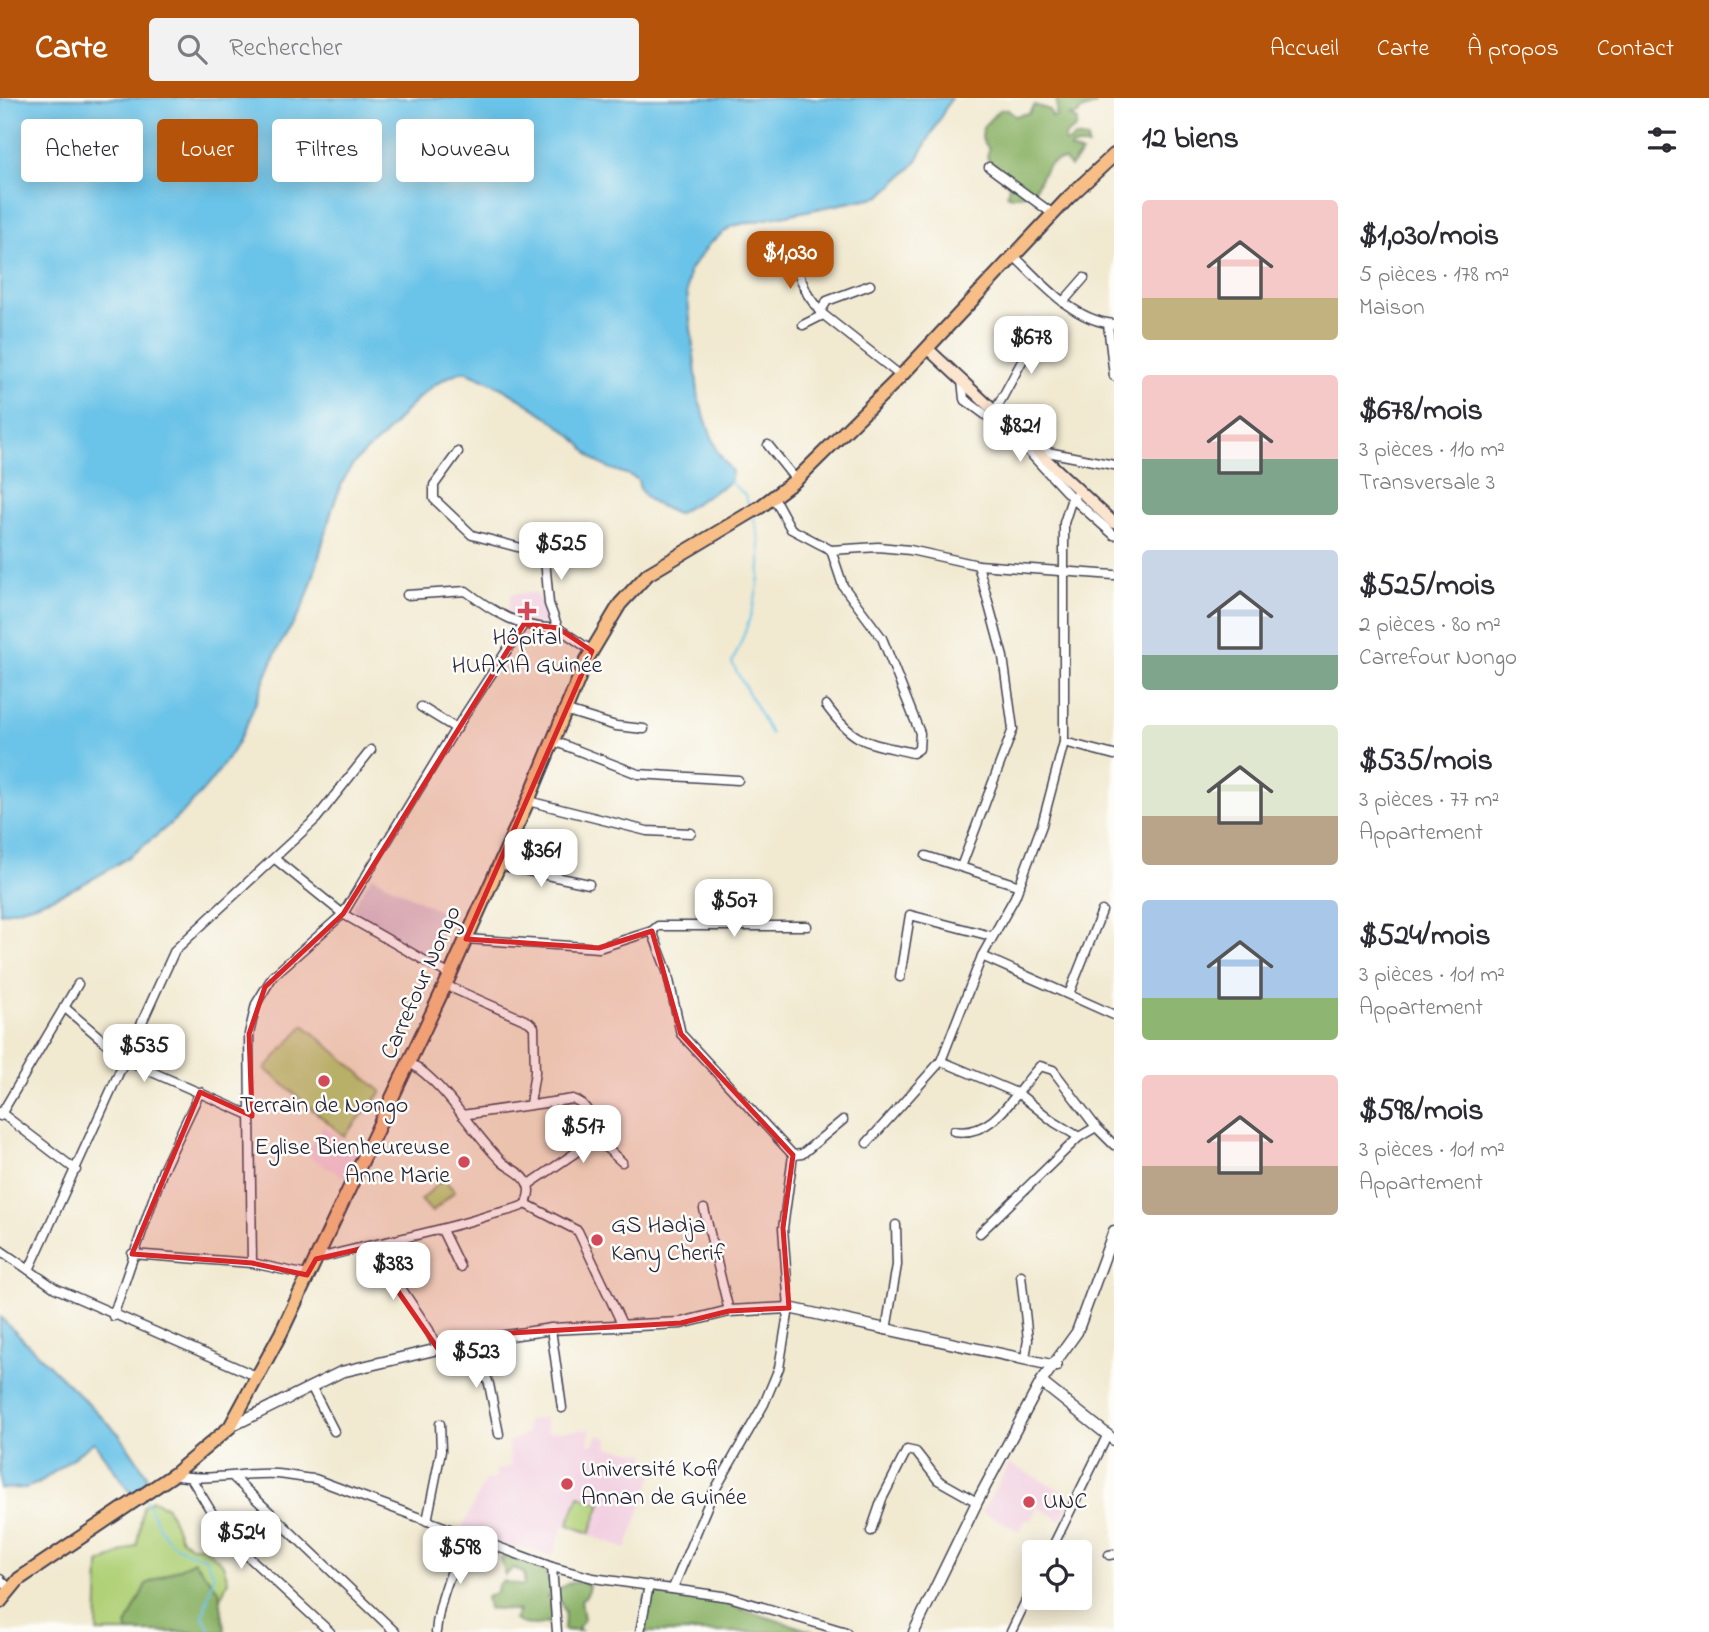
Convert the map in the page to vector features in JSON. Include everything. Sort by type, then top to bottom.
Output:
[{"type":"main road","name":"Carrefour Nongo","points":[[0,1602],[19,1579],[173,1475],[230,1427],[258,1377],[316,1259],[448,980],[528,801],[564,710],[592,650],[620,604],[648,574],[760,507],[796,480],[901,376],[1052,214],[1112,160]]},
{"type":"main road","points":[[927,348],[1037,450],[1076,495],[1114,523]]},
{"type":"street","points":[[989,167],[1052,214]]},
{"type":"street","points":[[788,251],[808,295],[822,314],[901,376]]},
{"type":"street","points":[[1013,255],[1063,302],[1111,324],[1114,376]]},
{"type":"street","points":[[1063,302],[1084,278]]},
{"type":"street","points":[[803,325],[822,314],[827,301],[870,285]]},
{"type":"street","points":[[995,411],[1041,326]]},
{"type":"street","points":[[962,380],[964,399],[1014,436],[1076,495],[1114,536]]},
{"type":"street","points":[[768,445],[796,480]]},
{"type":"street","points":[[1037,450],[1114,465]]},
{"type":"street","points":[[458,452],[434,485],[434,499],[472,535],[540,554],[545,559],[549,604],[558,628]]},
{"type":"street","points":[[867,1143],[941,1061],[991,936],[1020,886],[1042,825],[1064,742],[1064,523],[1076,495]]},
{"type":"street","points":[[774,498],[791,529],[831,550],[878,547],[910,550],[978,565],[1114,575]]},
{"type":"street","points":[[826,705],[842,727],[859,740],[913,753],[919,749],[920,733],[883,638],[843,586],[831,550]]},
{"type":"street","points":[[961,867],[1013,729],[1003,657],[978,565]]},
{"type":"street","points":[[407,595],[466,591],[493,612],[524,624],[558,628],[592,650]]},
{"type":"street","points":[[252,1263],[249,1034],[256,1004],[273,976],[343,914],[524,624]]},
{"type":"street","points":[[421,707],[457,729]]},
{"type":"street","points":[[564,710],[607,724],[644,729]]},
{"type":"street","points":[[551,740],[638,774],[738,780]]},
{"type":"street","points":[[1064,742],[1114,755]]},
{"type":"street","points":[[29,1270],[127,1061],[175,950],[316,819],[371,750]]},
{"type":"street","points":[[528,801],[647,831],[691,832]]},
{"type":"street","points":[[926,856],[1020,886]]},
{"type":"street","points":[[275,859],[343,914],[448,980],[529,1021],[534,1027],[535,1072],[530,1104]]},
{"type":"street","points":[[499,865],[589,884]]},
{"type":"street","points":[[1069,994],[1102,911]]},
{"type":"street","points":[[900,978],[910,915],[991,936]]},
{"type":"street","points":[[466,939],[599,948],[652,931],[658,926],[807,926]]},
{"type":"street","points":[[652,931],[667,971],[681,1034],[793,1155]]},
{"type":"street","points":[[982,956],[1114,1015]]},
{"type":"street","points":[[76,1170],[0,1114],[78,984]]},
{"type":"street","points":[[64,1007],[127,1061],[252,1116]]},
{"type":"street","points":[[941,1061],[1019,1094],[1079,1138]]},
{"type":"street","points":[[409,1062],[426,1072],[484,1143],[528,1185]]},
{"type":"street","points":[[954,1130],[970,1133],[983,1128],[1019,1094],[1040,1066],[1049,1067],[1096,1128],[1114,1145]]},
{"type":"street","points":[[113,1316],[132,1254],[163,1170],[200,1092]]},
{"type":"street","points":[[462,1115],[573,1099],[579,1101],[589,1113],[592,1135],[622,1162]]},
{"type":"street","points":[[793,1155],[802,1154],[843,1120]]},
{"type":"street","points":[[980,1233],[1079,1138],[1096,1128]]},
{"type":"street","points":[[526,1204],[528,1185],[575,1153],[592,1135]]},
{"type":"street","points":[[673,1588],[712,1495],[764,1404],[779,1368],[789,1308],[783,1228],[793,1155]]},
{"type":"street","points":[[316,1259],[442,1230],[494,1214],[510,1212],[526,1204]]},
{"type":"street","points":[[526,1204],[578,1231],[623,1325]]},
{"type":"street","points":[[705,1209],[729,1311]]},
{"type":"street","points":[[886,1330],[897,1265],[896,1225]]},
{"type":"street","points":[[442,1230],[460,1267]]},
{"type":"street","points":[[914,1632],[977,1502],[1041,1382],[1056,1366],[1077,1332],[1114,1231]]},
{"type":"street","points":[[378,1245],[384,1271],[401,1288],[429,1330],[438,1349]]},
{"type":"street","points":[[0,1250],[55,1288],[113,1316],[258,1377]]},
{"type":"street","points":[[132,1254],[252,1263],[307,1275]]},
{"type":"street","points":[[1021,1275],[1028,1340],[1025,1358]]},
{"type":"street","points":[[230,1427],[341,1372],[472,1341],[551,1329],[681,1323],[729,1311],[789,1308],[1056,1366]]},
{"type":"street","points":[[551,1329],[562,1408]]},
{"type":"street","points":[[472,1341],[489,1384],[499,1434]]},
{"type":"street","points":[[1041,1382],[1110,1438],[1055,1540]]},
{"type":"street","points":[[311,1386],[334,1431]]},
{"type":"street","points":[[427,1521],[441,1451],[440,1424]]},
{"type":"street","points":[[871,1531],[882,1499],[907,1450],[916,1452],[938,1480],[977,1502]]},
{"type":"street","points":[[173,1475],[191,1478],[234,1478],[275,1474],[315,1479],[552,1567],[593,1578],[729,1597],[846,1632]]},
{"type":"street","points":[[191,1478],[226,1536],[330,1632]]},
{"type":"street","points":[[234,1478],[396,1632]]},
{"type":"street","points":[[436,1632],[438,1609],[447,1580],[467,1536]]},
{"type":"street","points":[[552,1567],[557,1632]]},
{"type":"street","points":[[0,1579],[10,1589]]},
{"type":"street","points":[[640,1632],[649,1585]]},
{"type":"street","points":[[1011,1632],[1022,1609]]},
{"type":"highlighted area","points":[[524,624],[558,628],[592,651],[466,939],[599,948],[652,931],[681,1034],[793,1155],[783,1228],[789,1308],[729,1311],[681,1323],[511,1333],[438,1349],[384,1271],[378,1245],[316,1259],[307,1275],[252,1263],[132,1254],[200,1092],[252,1116],[249,1034],[265,987],[343,914]]},
{"type":"shaded area","name":"Hôpital HUAXIA Guinée","points":[[536,593],[551,621],[548,626],[519,620],[507,614],[511,594]]},
{"type":"shaded area","points":[[372,876],[445,914],[426,955],[356,915],[353,906]]},
{"type":"shaded area","points":[[323,1126],[357,1150],[343,1177],[306,1155]]},
{"type":"shaded area","name":"Université Kofi Annan de Guinée","points":[[545,1418],[548,1432],[591,1429],[588,1443],[593,1444],[598,1435],[609,1438],[607,1447],[645,1453],[646,1470],[653,1475],[626,1549],[564,1525],[552,1557],[518,1546],[516,1549],[462,1529],[485,1480],[496,1479],[496,1470],[511,1466],[508,1442],[526,1434],[528,1420]]},
{"type":"shaded area","name":"UNC","points":[[1009,1464],[1073,1496],[1061,1520],[1037,1507],[1030,1521],[1026,1519],[1019,1531],[982,1512]]},
{"type":"green space","points":[[1057,98],[1097,100],[1095,105],[1081,110],[1078,115],[1069,116],[1077,120],[1076,128],[1066,135],[1064,142],[1070,142],[1074,137],[1088,139],[1088,146],[1071,146],[1070,149],[1082,153],[1070,167],[1065,160],[1053,162],[1045,170],[1033,192],[1011,197],[1007,195],[1009,185],[994,171],[987,157],[989,149],[982,139],[983,127],[999,110],[1007,109],[1015,116],[1029,113],[1034,105],[1050,110],[1052,117],[1056,116]]},
{"type":"green space","name":"Terrain de Nongo","points":[[304,1025],[382,1092],[344,1136],[265,1069]]},
{"type":"green space","points":[[443,1179],[455,1191],[432,1212],[421,1200]]},
{"type":"green space","points":[[579,1496],[601,1504],[590,1533],[568,1525]]},
{"type":"green space","points":[[152,1500],[167,1507],[181,1539],[191,1546],[203,1546],[223,1564],[228,1581],[221,1597],[221,1622],[145,1632],[97,1632],[99,1564],[137,1545],[143,1506]]},
{"type":"green space","points":[[501,1558],[512,1558],[546,1573],[550,1584],[551,1593],[547,1597],[551,1598],[552,1620],[538,1625],[528,1624],[514,1620],[519,1610],[488,1609],[486,1597],[497,1592],[498,1585],[503,1581],[524,1586],[524,1573],[514,1568],[505,1575]]},
{"type":"green space","points":[[194,1561],[219,1591],[225,1632],[128,1632],[126,1626],[146,1584]]},
{"type":"green space","points":[[583,1582],[589,1585],[587,1595],[581,1600],[584,1619],[578,1628],[581,1631],[564,1630],[565,1612],[556,1592],[568,1583]]},
{"type":"green space","points":[[653,1592],[728,1599],[738,1608],[814,1632],[644,1632],[645,1599]]},
{"type":"water","points":[[0,98],[951,98],[915,164],[881,196],[732,226],[710,243],[689,271],[687,292],[699,401],[717,451],[732,472],[730,482],[677,514],[652,502],[643,493],[638,480],[599,463],[561,427],[506,391],[464,371],[442,380],[414,403],[349,470],[329,518],[302,608],[277,650],[242,734],[207,785],[184,811],[157,835],[98,876],[66,892],[0,913]]},
{"type":"water","points":[[0,1317],[119,1434],[147,1475],[146,1482],[134,1493],[130,1492],[94,1442],[39,1483],[25,1488],[0,1489]]},
{"type":"waterway","points":[[730,482],[745,495],[750,508]]},
{"type":"waterway","points":[[753,517],[758,535],[760,572],[752,610],[732,663],[771,734]]},
{"type":"waterway","points":[[145,1499],[161,1530],[172,1543],[180,1549],[205,1557],[214,1576],[203,1616],[211,1632]]},
{"type":"place","name":"Hôpital HUAXIA Guinée","points":[[527,611]]},
{"type":"place","name":"Terrain de Nongo","points":[[324,1081]]},
{"type":"place","name":"Eglise Bienheureuse Anne Marie","points":[[464,1162]]},
{"type":"place","name":"GS Hadja Kany Cherif","points":[[597,1240]]},
{"type":"place","name":"Université Kofi Annan de Guinée","points":[[567,1484]]},
{"type":"place","name":"UNC","points":[[1029,1502]]}]
